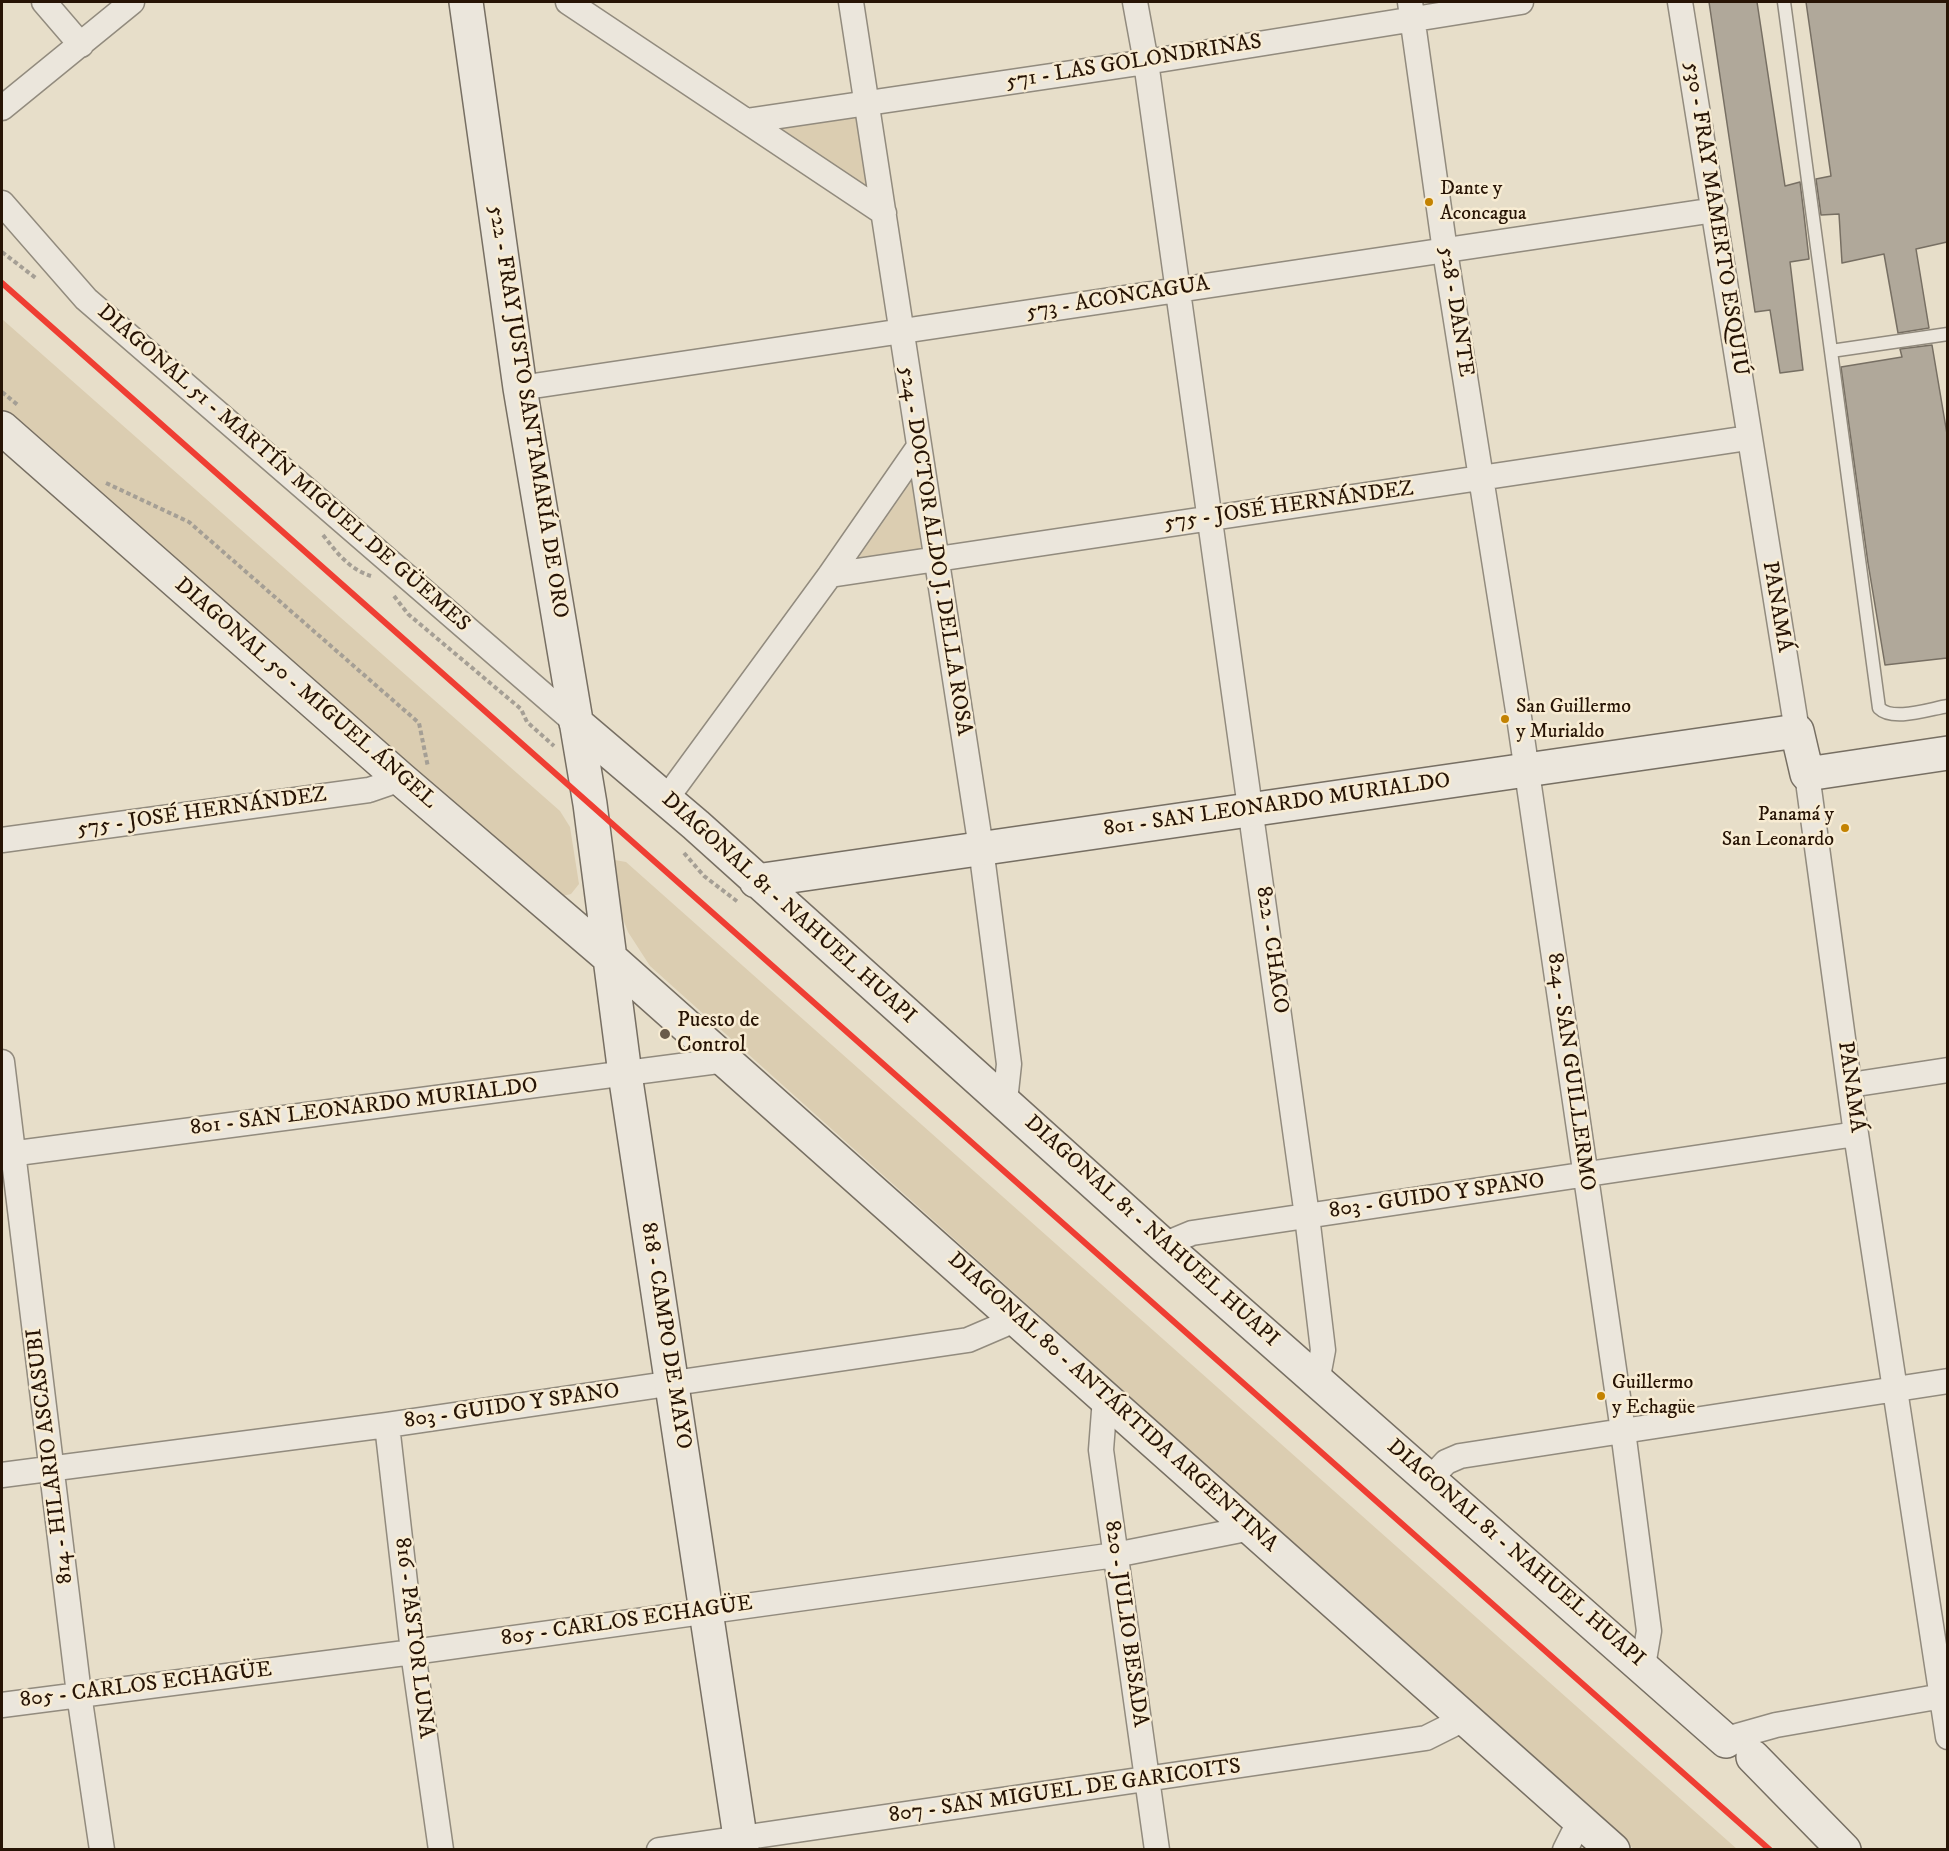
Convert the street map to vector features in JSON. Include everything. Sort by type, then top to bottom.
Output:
[{"type":"street","points":[[44,2],[81,45]]},
{"type":"street","points":[[2,108],[132,2]]},
{"type":"street","name":"522 - FRAY JUSTO SANTAMARÍA DE ORO","points":[[466,2],[520,388],[593,822]]},
{"type":"street","points":[[567,2],[884,213]]},
{"type":"street","name":"524 - DOCTOR ALDO J. DELLA ROSA","points":[[851,2],[981,848],[1009,1064],[1005,1101]]},
{"type":"street","name":"822 - CHACO","points":[[1135,2],[1146,62],[1177,289],[1212,518],[1307,1216],[1323,1350],[1317,1382]]},
{"type":"street","name":"571 - LAS GOLONDRINAS","points":[[746,121],[1146,62],[1411,10],[1521,2]]},
{"type":"street","name":"530 - FRAY MAMERTO ESQUIÚ","points":[[1680,2],[1715,210],[1748,438]]},
{"type":"street","name":"528 - DANTE","points":[[1411,10],[1480,479]]},
{"type":"street","name":"DIAGONAL 51 - MARTÍN MIGUEL DE GÜEMES","points":[[2,203],[86,299],[576,723]]},
{"type":"street","name":"573 - ACONCAGUA","points":[[520,388],[1715,210]]},
{"type":"street","name":"DIAGONAL 50 - MIGUEL ÁNGEL","points":[[2,428],[413,776],[610,958]]},
{"type":"street","name":"575 - JOSÉ HERNÁNDEZ","points":[[830,575],[1748,438]]},
{"type":"street","name":"PANAMÁ","points":[[1748,438],[1797,731],[1807,774],[1856,1134],[1945,1696],[1947,1737]]},
{"type":"street","points":[[666,799],[830,575],[918,448]]},
{"type":"street","name":"824 - SAN GUILLERMO","points":[[1480,479],[1623,1431],[1649,1631],[1643,1666]]},
{"type":"street","name":"DIAGONAL 81 - NAHUEL HUAPI","points":[[576,723],[666,799],[1317,1382],[1741,1751],[1832,1844]]},
{"type":"street","name":"801 - SAN LEONARDO MURIALDO","points":[[756,882],[1797,731]]},
{"type":"street","points":[[1807,774],[1947,753]]},
{"type":"street","name":"575 - JOSÉ HERNÁNDEZ","points":[[2,840],[369,790],[413,776]]},
{"type":"street","name":"818 - CAMPO DE MAYO","points":[[593,822],[625,1074],[741,1844]]},
{"type":"street","name":"DIAGONAL 80 - ANTÁRTIDA ARGENTINA","points":[[610,958],[1613,1850]]},
{"type":"street","name":"801 - SAN LEONARDO MURIALDO","points":[[8,1154],[726,1060]]},
{"type":"street","name":"814 - HILARIO ASCASUBI","points":[[2,1062],[8,1154],[52,1468],[79,1694],[102,1850]]},
{"type":"street","points":[[1850,1085],[1947,1070]]},
{"type":"street","name":"803 - GUIDO Y SPANO","points":[[1163,1245],[1192,1233],[1856,1134]]},
{"type":"street","name":"803 - GUIDO Y SPANO","points":[[2,1474],[387,1425],[968,1340],[1017,1319]]},
{"type":"street","points":[[1429,1480],[1446,1462],[1460,1456],[1947,1381]]},
{"type":"street","name":"820 - JULIO BESADA","points":[[1105,1398],[1101,1450],[1157,1850]]},
{"type":"street","name":"816 - PASTOR LUNA","points":[[387,1425],[413,1652],[441,1850]]},
{"type":"street","name":"805 - CARLOS ECHAGÜE","points":[[2,1705],[413,1652],[1115,1555],[1251,1528]]},
{"type":"street","points":[[1741,1751],[1776,1725],[1945,1696]]},
{"type":"street","name":"807 - SAN MIGUEL DE GARICOITS","points":[[659,1850],[741,1844],[1426,1738],[1466,1718]]},
{"type":"street","points":[[1565,1850],[1580,1820]]},
{"type":"street","points":[[1832,1844],[1858,1850]]},
{"type":"lane","points":[[1784,2],[1879,708],[1884,712],[1895,714],[1947,706]]},
{"type":"lane","points":[[1831,351],[1947,334]]},
{"type":"path","points":[[99,479],[189,522],[419,723],[429,765],[413,776]]},
{"type":"shaded area","points":[[863,115],[878,196],[773,124]]},
{"type":"shaded area","points":[[2,319],[560,811],[570,827],[579,884],[571,894],[558,897],[2,411]]},
{"type":"shaded area","points":[[913,479],[926,552],[854,564]]},
{"type":"shaded area","points":[[609,859],[626,862],[1737,1849],[1634,1849],[650,966],[628,932],[620,911]]},
{"type":"building","points":[[1709,2],[1757,2],[1785,186],[1800,182],[1809,259],[1790,262],[1803,370],[1780,373],[1770,310],[1755,312]]},
{"type":"building","points":[[1806,2],[1947,2],[1947,242],[1916,249],[1929,328],[1898,333],[1884,254],[1842,263],[1839,214],[1821,215],[1816,179],[1831,176]]},
{"type":"building","points":[[1932,345],[1947,434],[1947,658],[1885,665],[1868,563],[1841,367],[1902,357],[1900,349]]},
{"type":"transit line","points":[[2,283],[1770,1850]]},
{"type":"place","name":"Dante y Aconcagua","points":[[1429,202]]},
{"type":"place","name":"San Guillermo y Murialdo","points":[[1505,719]]},
{"type":"place","name":"Panamá y San Leonardo","points":[[1845,828]]},
{"type":"place","name":"Puesto de Control","points":[[665,1034]]},
{"type":"place","name":"Guillermo y Echagüe","points":[[1601,1396]]}]
